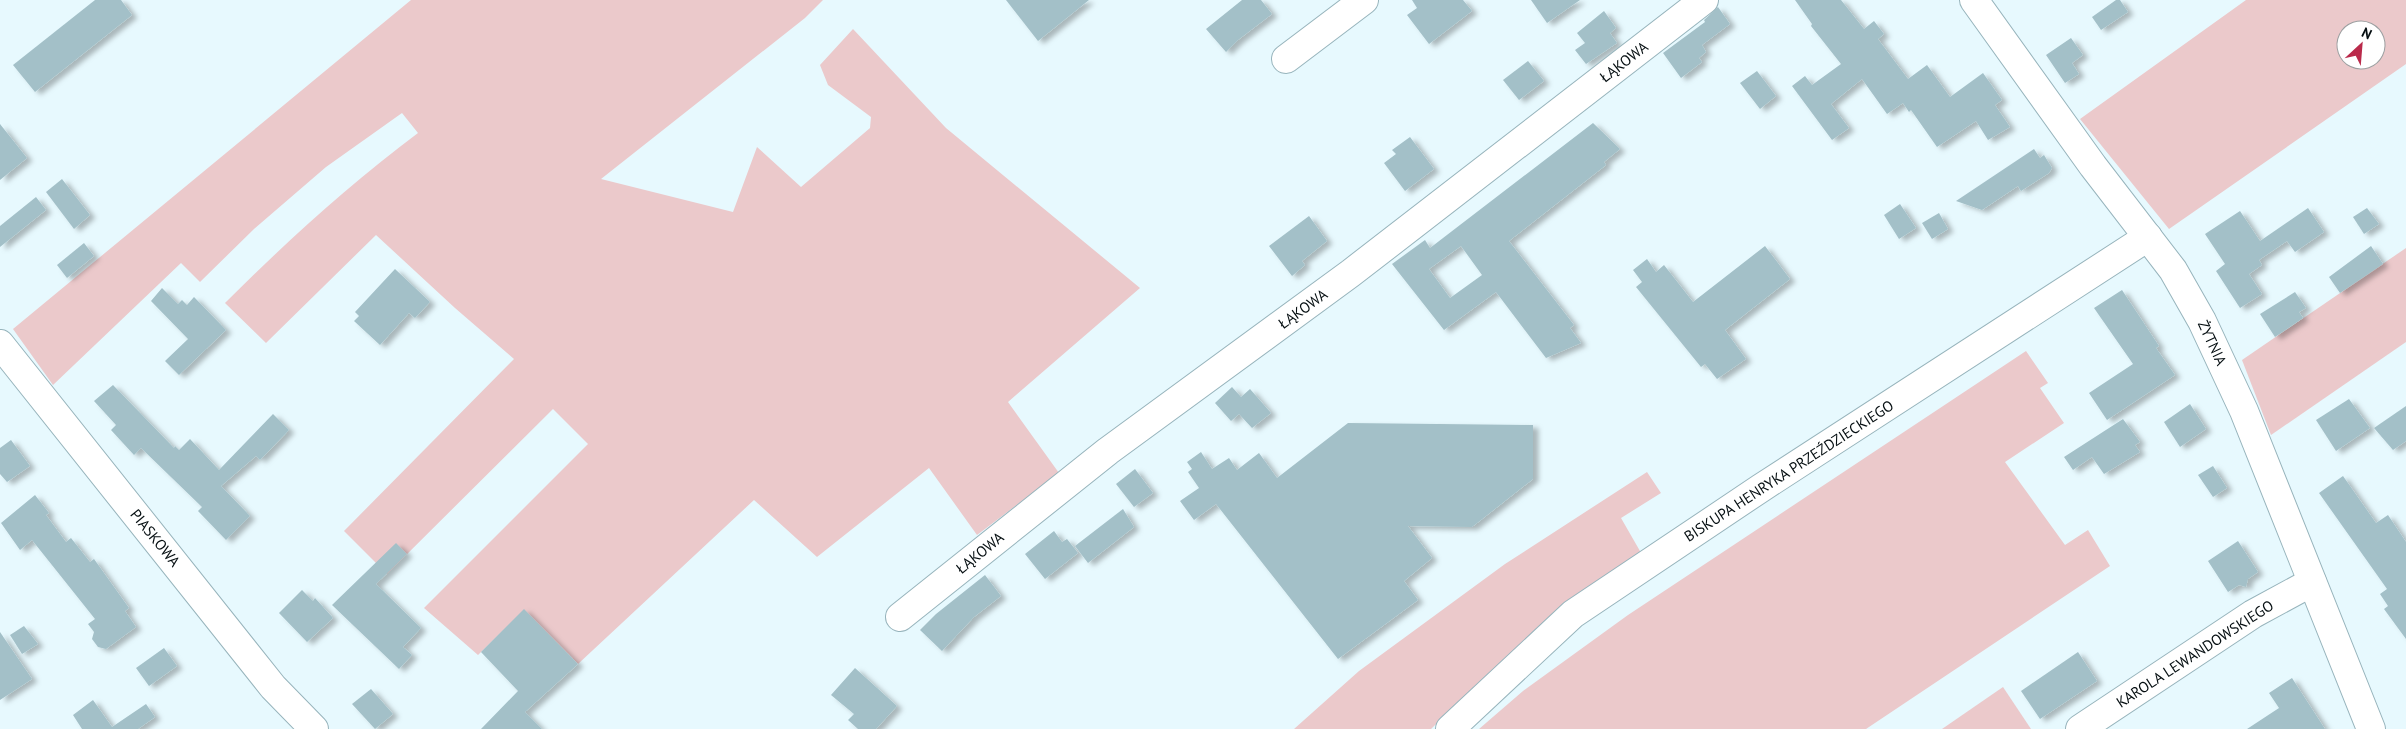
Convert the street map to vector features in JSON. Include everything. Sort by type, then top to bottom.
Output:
[{"type":"street","points":[[1286,59],[1364,0]]},
{"type":"street","name":"ŁĄKOWA","points":[[900,617],[1108,451],[1351,273],[1704,0]]},
{"type":"street","name":"ŻYTNIA","points":[[1974,0],[2173,270],[2202,321],[2244,411],[2372,729]]},
{"type":"street","name":"BISKUPA HENRYKA PRZEŹDZIECKIEGO","points":[[1450,729],[1573,614],[1761,488],[2148,237]]},
{"type":"street","name":"PIASKOWA","points":[[0,344],[273,687],[314,729]]},
{"type":"street","name":"KAROLA LEWANDOWSKIEGO","points":[[2080,729],[2253,614],[2312,582]]},
{"type":"shaded area","points":[[411,0],[823,0],[805,18],[601,179],[733,212],[757,147],[801,187],[870,128],[871,117],[828,85],[820,65],[853,29],[946,128],[1140,288],[1008,402],[1059,473],[977,535],[929,468],[817,557],[754,500],[578,664],[524,610],[478,655],[424,608],[588,444],[553,409],[387,574],[344,531],[514,359],[376,235],[266,343],[225,303],[318,215],[418,133],[402,113],[326,167],[254,229],[200,282],[181,263],[53,385],[13,329]]},
{"type":"shaded area","points":[[2246,0],[2406,0],[2406,64],[2169,229],[2080,119]]},
{"type":"shaded area","points":[[2406,248],[2406,342],[2271,435],[2242,360]]},
{"type":"shaded area","points":[[2026,351],[2048,383],[2040,388],[2064,423],[2005,462],[2065,545],[2088,530],[2110,566],[1866,729],[1479,729],[1523,691],[1628,615]]},
{"type":"shaded area","points":[[1647,472],[1661,493],[1621,518],[1644,558],[1552,621],[1470,691],[1431,729],[1294,729],[1359,671],[1505,564]]},
{"type":"shaded area","points":[[2003,687],[2031,729],[1942,729]]},
{"type":"building","points":[[95,0],[121,0],[132,15],[35,92],[13,65]]},
{"type":"building","points":[[1006,0],[1089,0],[1038,41]]},
{"type":"building","points":[[1242,0],[1261,0],[1272,14],[1238,40],[1226,52],[1206,29]]},
{"type":"building","points":[[1412,0],[1463,0],[1472,11],[1429,44],[1407,15],[1417,8]]},
{"type":"building","points":[[1531,0],[1580,0],[1547,23]]},
{"type":"building","points":[[1795,0],[1841,0],[1864,29],[1874,21],[1884,34],[1878,39],[1908,79],[1927,65],[1950,97],[1983,73],[2002,100],[1995,105],[2010,127],[1988,140],[1976,121],[1937,147],[1911,110],[1909,112],[1903,103],[1887,114],[1862,79],[1831,104],[1849,128],[1832,140],[1792,86],[1805,76],[1812,85],[1841,64],[1811,26],[1812,24]]},
{"type":"building","points":[[2116,0],[2120,0],[2128,12],[2101,30],[2092,17]]},
{"type":"building","points":[[1718,7],[1730,24],[1702,45],[1706,52],[1699,58],[1702,62],[1681,78],[1663,53],[1705,22],[1704,20]]},
{"type":"building","points":[[1604,11],[1616,28],[1610,33],[1617,43],[1586,64],[1575,50],[1585,43],[1577,33]]},
{"type":"building","points":[[2071,38],[2083,55],[2072,63],[2079,74],[2065,83],[2046,55]]},
{"type":"building","points":[[1528,61],[1544,81],[1519,100],[1503,80]]},
{"type":"building","points":[[1757,71],[1776,96],[1760,109],[1740,83]]},
{"type":"building","points":[[1593,123],[1620,149],[1604,162],[1606,165],[1509,241],[1574,325],[1570,328],[1581,343],[1546,358],[1496,292],[1444,330],[1392,264],[1425,240],[1430,248]],"holes":[[[1461,246],[1482,275],[1450,298],[1429,269]]]},
{"type":"building","points":[[0,124],[27,158],[0,180]]},
{"type":"building","points":[[1410,137],[1434,169],[1405,191],[1384,163],[1396,154],[1392,150]]},
{"type":"building","points":[[2034,149],[2040,158],[2044,155],[2052,168],[2049,173],[2021,191],[2018,186],[1982,210],[1956,201]]},
{"type":"building","points":[[62,179],[90,215],[74,229],[46,192]]},
{"type":"building","points":[[36,197],[46,210],[0,247],[0,226]]},
{"type":"building","points":[[1900,204],[1916,228],[1899,239],[1884,215]]},
{"type":"building","points":[[2308,208],[2324,232],[2295,252],[2287,241],[2259,260],[2262,265],[2249,274],[2262,294],[2240,308],[2216,271],[2225,264],[2205,234],[2240,211],[2260,241]]},
{"type":"building","points":[[2367,208],[2379,224],[2364,234],[2353,217]]},
{"type":"building","points":[[1939,213],[1948,229],[1932,239],[1922,223]]},
{"type":"building","points":[[1309,216],[1327,241],[1302,261],[1305,265],[1292,276],[1269,246]]},
{"type":"building","points":[[84,243],[94,256],[67,278],[57,265]]},
{"type":"building","points":[[1765,246],[1790,279],[1725,330],[1746,359],[1717,379],[1705,364],[1701,367],[1636,287],[1642,282],[1633,270],[1647,259],[1656,272],[1664,265],[1693,302]]},
{"type":"building","points":[[2371,246],[2383,264],[2340,293],[2329,277]]},
{"type":"building","points":[[395,269],[430,302],[415,318],[409,313],[380,345],[354,321],[359,316],[355,312]]},
{"type":"building","points":[[162,288],[178,304],[182,300],[187,305],[194,297],[226,330],[179,375],[165,361],[188,339],[151,301]]},
{"type":"building","points":[[2122,290],[2159,346],[2156,348],[2175,375],[2107,420],[2089,393],[2133,364],[2094,308]]},
{"type":"building","points":[[2295,292],[2306,308],[2299,312],[2303,318],[2275,337],[2260,314]]},
{"type":"building","points":[[113,385],[174,448],[175,446],[179,450],[190,439],[219,470],[273,414],[289,430],[260,460],[256,456],[221,486],[250,516],[226,540],[198,511],[202,507],[141,448],[134,455],[111,430],[116,425],[94,401]]},
{"type":"building","points":[[1232,387],[1241,397],[1250,389],[1271,413],[1252,428],[1239,414],[1231,421],[1215,403]]},
{"type":"building","points":[[2349,399],[2370,428],[2336,451],[2316,420]]},
{"type":"building","points":[[2190,404],[2206,429],[2180,447],[2164,422]]},
{"type":"building","points":[[2406,406],[2406,441],[2393,450],[2374,428]]},
{"type":"building","points":[[2123,419],[2140,442],[2135,445],[2140,452],[2104,474],[2092,457],[2073,470],[2064,457]]},
{"type":"building","points":[[1348,423],[1533,425],[1533,479],[1472,527],[1408,526],[1432,558],[1404,581],[1418,600],[1338,659],[1216,504],[1194,520],[1180,501],[1199,488],[1188,472],[1192,469],[1187,462],[1201,452],[1212,469],[1229,458],[1237,470],[1259,453],[1277,478]]},
{"type":"building","points":[[11,440],[30,466],[7,482],[0,474],[0,448]]},
{"type":"building","points":[[2213,466],[2227,488],[2213,497],[2198,475]]},
{"type":"building","points":[[1135,469],[1153,493],[1134,507],[1116,484]]},
{"type":"building","points":[[2343,476],[2376,523],[2388,515],[2406,542],[2406,639],[2384,609],[2388,606],[2380,594],[2387,589],[2319,493]]},
{"type":"building","points":[[35,495],[49,513],[46,515],[66,542],[71,538],[90,562],[94,559],[129,608],[125,611],[136,627],[106,649],[98,647],[92,639],[94,632],[88,624],[95,619],[32,540],[20,550],[1,523]]},
{"type":"building","points":[[1123,509],[1134,527],[1088,563],[1075,546]]},
{"type":"building","points":[[1054,531],[1062,542],[1067,539],[1078,553],[1045,579],[1025,554]]},
{"type":"building","points":[[2238,541],[2258,572],[2248,579],[2246,587],[2239,585],[2228,592],[2208,561]]},
{"type":"building","points":[[396,543],[407,554],[376,584],[421,628],[403,647],[412,655],[399,669],[332,605]]},
{"type":"building","points":[[985,575],[1001,596],[974,617],[942,651],[920,630],[936,614]]},
{"type":"building","points":[[302,590],[313,601],[315,598],[333,618],[307,642],[279,613]]},
{"type":"building","points":[[524,609],[578,664],[525,712],[542,729],[481,729],[518,691],[481,652]]},
{"type":"building","points":[[24,626],[38,644],[22,654],[10,635]]},
{"type":"building","points":[[0,632],[32,679],[0,700]]},
{"type":"building","points":[[164,648],[177,666],[149,686],[136,668]]},
{"type":"building","points":[[2078,652],[2097,681],[2040,719],[2021,691]]},
{"type":"building","points":[[855,668],[897,706],[876,729],[858,729],[848,720],[854,714],[831,695]]},
{"type":"building","points":[[2292,678],[2325,729],[2247,729],[2279,708],[2269,693]]},
{"type":"building","points":[[371,689],[393,714],[375,729],[352,704]]},
{"type":"building","points":[[93,700],[112,727],[146,704],[155,717],[138,729],[82,729],[73,715]]}]
